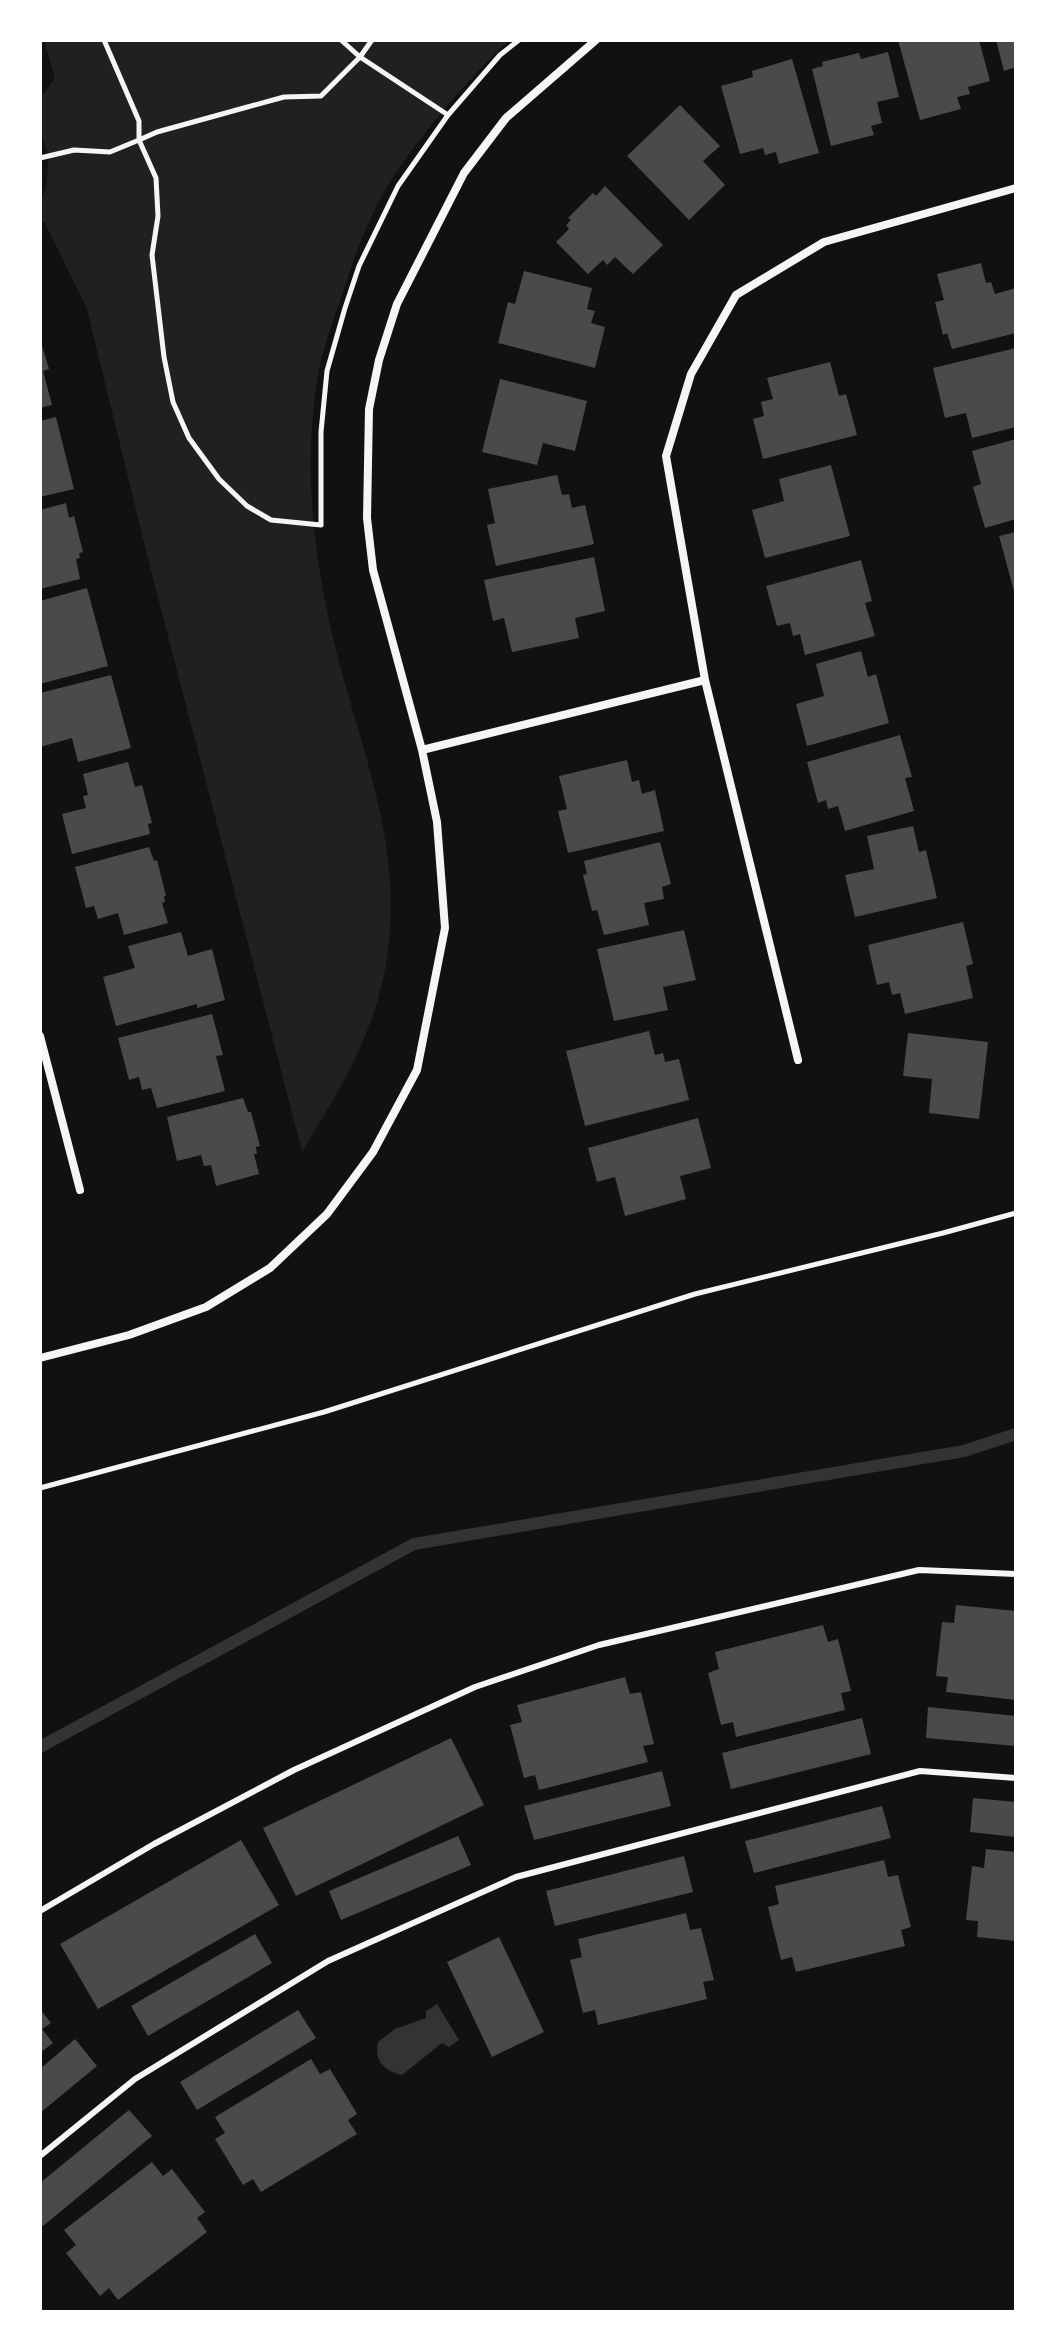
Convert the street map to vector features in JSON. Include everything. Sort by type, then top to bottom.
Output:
[{"type":"street","points":[[40,1358],[129,1335],[206,1307],[270,1268],[327,1214],[373,1152],[417,1070],[445,928],[437,822],[422,750],[373,570],[367,518],[369,409],[379,360],[397,304],[464,173],[506,118],[596,40]]},
{"type":"street","points":[[798,1060],[705,680],[666,456],[691,374],[736,295],[824,242],[1016,188]]},
{"type":"street","points":[[422,750],[705,680]]},
{"type":"street","points":[[40,1036],[80,1190]]},
{"type":"lane","points":[[40,1911],[154,1844],[294,1770],[475,1687],[599,1645],[919,1570],[1016,1574]]},
{"type":"lane","points":[[40,2156],[135,2079],[328,1961],[516,1877],[920,1771],[1016,1778]]},
{"type":"path","points":[[104,40],[139,121],[139,140],[156,178],[158,216],[152,255],[164,357],[173,402],[189,438],[219,479],[247,506],[271,520],[321,525],[321,432],[327,371],[359,266],[398,186],[448,115],[500,55],[519,40]]},
{"type":"path","points":[[341,40],[360,57],[448,115]]},
{"type":"path","points":[[40,158],[74,150],[110,152],[157,132],[284,97],[321,96],[360,57],[372,40]]},
{"type":"path","points":[[40,1488],[324,1412],[695,1294],[1016,1213]]},
{"type":"shaded area","points":[[44,40],[509,40],[434,121],[386,188],[358,248],[319,370],[311,439],[316,543],[335,646],[382,821],[391,892],[387,960],[372,1018],[348,1072],[302,1151],[148,559],[87,309],[45,223],[40,221],[40,202],[46,187],[49,156],[40,132],[40,99],[55,78]]},
{"type":"shaded area","points":[[437,2004],[459,2040],[449,2047],[442,2043],[402,2075],[385,2068],[379,2060],[378,2042],[395,2029],[426,2018],[426,2011]]},
{"type":"building","points":[[898,40],[979,40],[990,81],[968,87],[970,94],[957,97],[961,109],[920,120]]},
{"type":"building","points":[[996,40],[1016,40],[1016,67],[1004,71]]},
{"type":"building","points":[[888,52],[899,97],[877,102],[882,123],[871,126],[874,135],[831,146],[812,69],[823,66],[822,62],[859,53],[861,59]]},
{"type":"building","points":[[792,59],[819,153],[779,164],[776,152],[765,155],[763,148],[740,154],[721,86],[753,77],[752,71]]},
{"type":"building","points":[[680,105],[720,146],[703,161],[725,185],[689,220],[627,156]]},
{"type":"building","points":[[605,186],[663,245],[633,274],[615,257],[607,265],[603,260],[588,274],[556,242],[569,229],[566,225],[571,220],[568,218],[593,193],[596,196]]},
{"type":"building","points":[[981,263],[986,283],[991,282],[995,294],[1016,288],[1016,333],[952,349],[947,333],[943,335],[935,302],[944,300],[937,274]]},
{"type":"building","points":[[524,271],[592,288],[587,309],[595,311],[591,323],[605,327],[595,368],[498,343],[508,302],[515,304]]},
{"type":"building","points":[[40,339],[49,369],[43,371],[52,405],[40,408]]},
{"type":"building","points":[[1016,348],[1016,427],[972,438],[966,413],[945,418],[933,368]]},
{"type":"building","points":[[830,362],[839,396],[846,394],[857,435],[763,459],[753,419],[764,416],[761,402],[773,399],[767,378]]},
{"type":"building","points":[[500,379],[587,401],[575,451],[543,443],[537,465],[482,452]]},
{"type":"building","points":[[56,417],[74,489],[40,497],[40,421]]},
{"type":"building","points":[[1016,439],[1016,519],[985,528],[973,487],[981,484],[972,451]]},
{"type":"building","points":[[831,465],[850,536],[765,558],[752,510],[784,501],[779,479]]},
{"type":"building","points":[[557,475],[562,495],[569,494],[572,508],[585,505],[594,544],[496,566],[487,525],[495,523],[488,489]]},
{"type":"building","points":[[66,503],[69,518],[74,516],[83,552],[76,559],[80,579],[40,589],[40,510]]},
{"type":"building","points":[[1016,532],[1016,595],[1015,595],[999,536]]},
{"type":"building","points":[[594,557],[605,611],[575,618],[579,638],[512,652],[504,618],[493,621],[484,580]]},
{"type":"building","points":[[861,560],[872,601],[865,603],[875,636],[805,655],[800,634],[793,636],[790,623],[777,626],[766,586]]},
{"type":"building","points":[[87,588],[108,666],[40,684],[40,601]]},
{"type":"building","points":[[861,651],[868,677],[876,674],[889,723],[807,746],[796,704],[824,696],[816,664]]},
{"type":"building","points":[[111,675],[131,748],[78,762],[72,738],[40,747],[40,693]]},
{"type":"building","points":[[900,735],[912,777],[905,778],[914,811],[845,831],[838,806],[828,809],[826,800],[818,803],[807,762]]},
{"type":"building","points":[[627,760],[632,782],[639,780],[642,794],[655,790],[664,831],[568,853],[558,811],[567,809],[559,776]]},
{"type":"building","points":[[128,762],[135,787],[142,785],[152,823],[148,824],[150,834],[72,854],[62,814],[86,808],[83,796],[88,795],[83,774]]},
{"type":"building","points":[[913,826],[919,852],[926,850],[937,898],[855,917],[845,875],[874,869],[867,836]]},
{"type":"building","points":[[660,842],[671,884],[662,887],[664,899],[644,903],[649,925],[604,935],[597,910],[592,911],[583,875],[587,874],[584,861]]},
{"type":"building","points":[[149,847],[154,861],[157,860],[166,896],[162,903],[168,923],[124,935],[118,913],[98,919],[94,906],[86,908],[75,867]]},
{"type":"building","points":[[963,922],[973,964],[966,966],[973,998],[905,1014],[900,993],[892,995],[889,982],[877,985],[868,945]]},
{"type":"building","points":[[684,930],[696,980],[663,987],[668,1010],[614,1021],[597,949]]},
{"type":"building","points":[[181,932],[188,956],[212,949],[225,1000],[197,1008],[197,1004],[116,1026],[103,977],[135,968],[128,946]]},
{"type":"building","points":[[212,1014],[223,1055],[216,1056],[225,1091],[157,1108],[151,1088],[142,1090],[139,1077],[129,1080],[118,1038]]},
{"type":"building","points":[[649,1031],[655,1055],[663,1053],[665,1062],[679,1059],[689,1100],[585,1126],[566,1051]]},
{"type":"building","points":[[908,1033],[988,1042],[979,1119],[929,1113],[932,1079],[903,1076]]},
{"type":"building","points":[[243,1098],[248,1112],[251,1112],[260,1146],[256,1147],[257,1154],[254,1154],[259,1174],[216,1186],[211,1165],[204,1166],[201,1155],[177,1161],[167,1117]]},
{"type":"building","points":[[698,1118],[711,1168],[680,1176],[686,1199],[625,1216],[615,1177],[597,1182],[588,1148]]},
{"type":"building","points":[[956,1605],[1016,1611],[1016,1700],[946,1692],[948,1677],[936,1676],[942,1622],[954,1623]]},
{"type":"building","points":[[823,1625],[828,1642],[838,1639],[851,1691],[841,1693],[845,1710],[736,1737],[733,1722],[721,1725],[708,1673],[719,1669],[715,1652]]},
{"type":"building","points":[[625,1677],[630,1694],[641,1692],[654,1744],[643,1746],[648,1762],[539,1790],[535,1775],[524,1778],[510,1725],[522,1722],[517,1705]]},
{"type":"building","points":[[928,1707],[1016,1716],[1016,1746],[926,1738]]},
{"type":"building","points":[[862,1718],[871,1754],[731,1789],[722,1753]]},
{"type":"building","points":[[451,1738],[484,1805],[296,1896],[263,1828]]},
{"type":"building","points":[[662,1771],[671,1806],[534,1840],[524,1806]]},
{"type":"building","points":[[973,1798],[1016,1802],[1016,1837],[970,1832]]},
{"type":"building","points":[[882,1806],[891,1838],[754,1873],[745,1841]]},
{"type":"building","points":[[458,1836],[471,1865],[341,1920],[329,1891]]},
{"type":"building","points":[[241,1840],[279,1905],[98,2009],[60,1944]]},
{"type":"building","points":[[986,1849],[1016,1852],[1016,1941],[977,1937],[978,1921],[966,1920],[972,1866],[984,1868]]},
{"type":"building","points":[[684,1856],[693,1892],[555,1926],[546,1891]]},
{"type":"building","points":[[884,1860],[888,1877],[898,1875],[911,1927],[901,1930],[905,1946],[796,1972],[792,1957],[781,1960],[768,1907],[779,1904],[775,1886]]},
{"type":"building","points":[[686,1913],[690,1930],[701,1928],[714,1980],[703,1982],[707,1999],[598,2025],[595,2010],[583,2013],[570,1960],[582,1957],[578,1939]]},
{"type":"building","points":[[255,1934],[272,1963],[148,2036],[131,2006]]},
{"type":"building","points":[[499,1937],[544,2032],[492,2057],[447,1962]]},
{"type":"building","points":[[40,2009],[51,2023],[42,2029],[53,2043],[40,2053]]},
{"type":"building","points":[[298,2010],[316,2038],[197,2110],[180,2082]]},
{"type":"building","points":[[75,2039],[97,2066],[40,2113],[40,2069]]},
{"type":"building","points":[[311,2059],[320,2074],[330,2069],[357,2114],[348,2120],[357,2134],[261,2192],[253,2179],[243,2185],[215,2139],[225,2133],[215,2117]]},
{"type":"building","points":[[129,2110],[152,2136],[43,2226],[40,2223],[40,2183]]},
{"type":"building","points":[[152,2162],[163,2176],[172,2169],[205,2212],[197,2218],[207,2232],[118,2300],[109,2288],[100,2296],[66,2253],[76,2245],[64,2230]]},
{"type":"waterway","points":[[40,1747],[414,1544],[964,1451],[1016,1434]]}]
